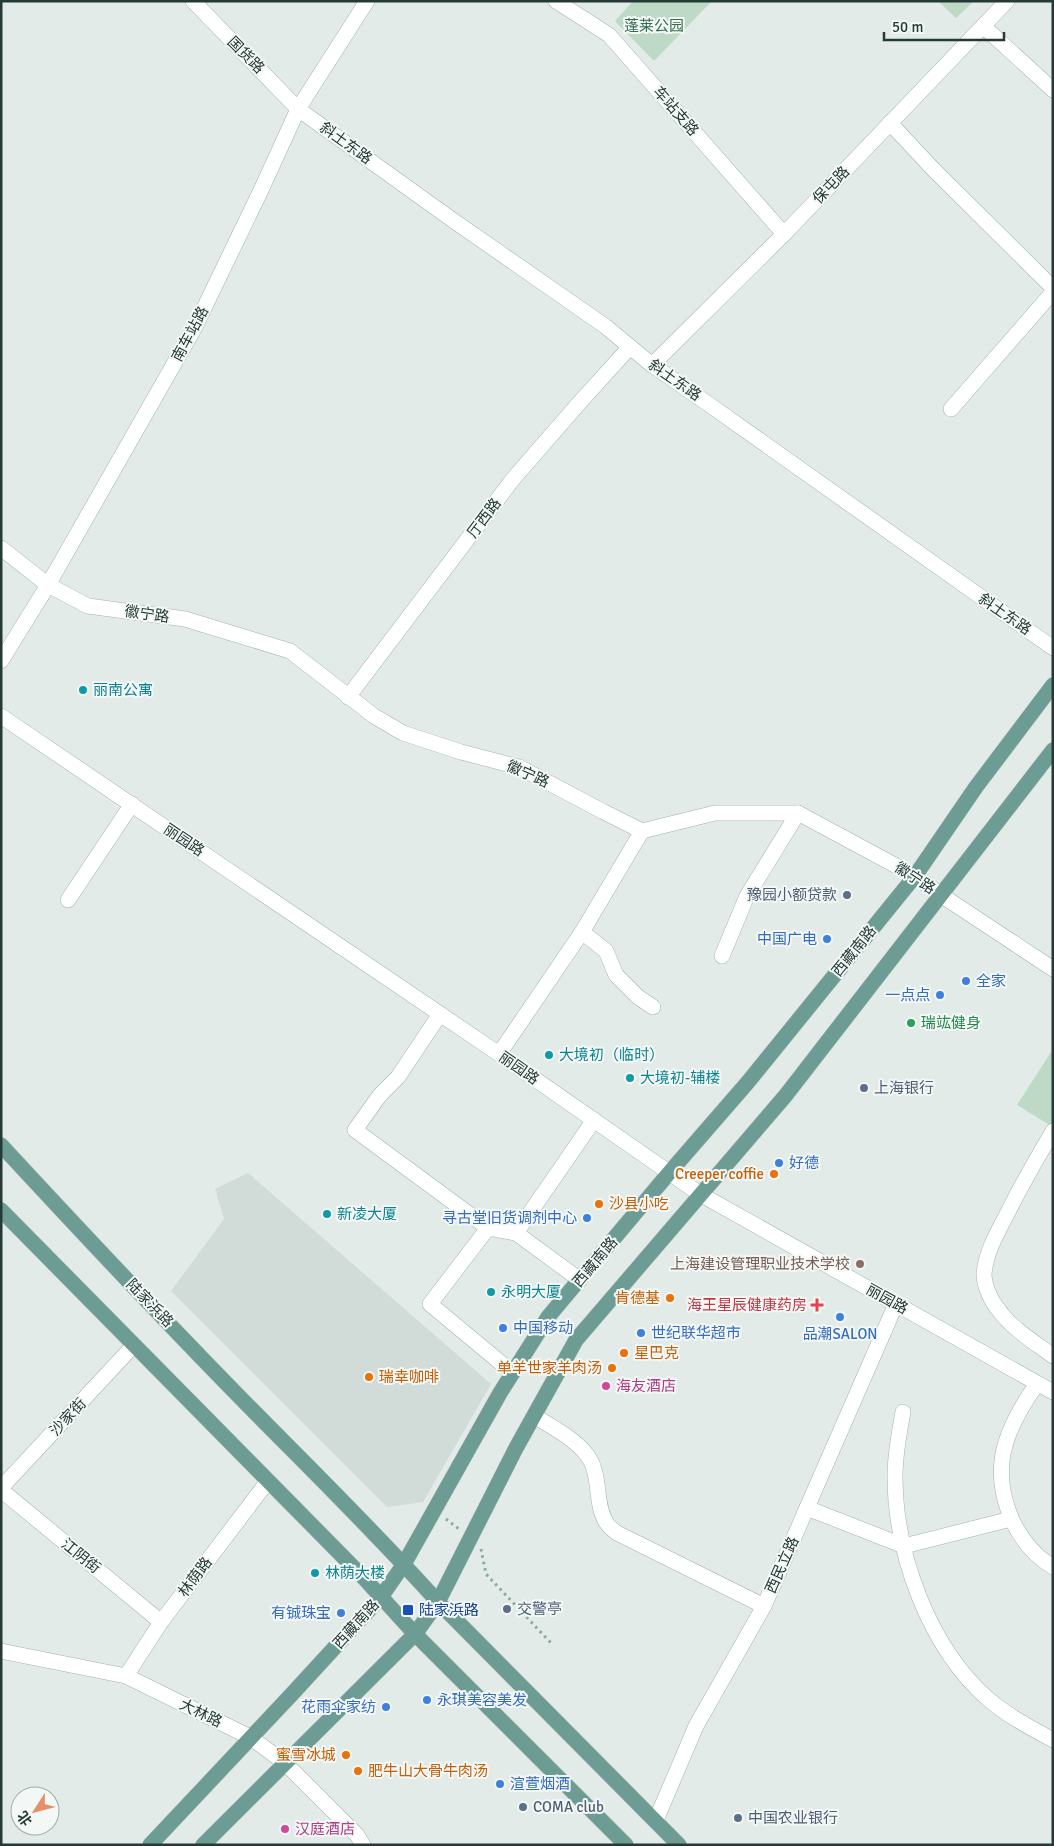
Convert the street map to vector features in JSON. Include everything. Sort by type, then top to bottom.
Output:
[{"type":"main road","name":"西藏南路","points":[[150,1845],[381,1596],[404,1564],[513,1373],[548,1317],[668,1173],[748,1082],[915,876],[976,787],[1053,685]]},
{"type":"main road","points":[[203,1845],[415,1634],[438,1602],[516,1448],[576,1340],[786,1094],[1053,750]]},
{"type":"main road","name":"陆家浜路","points":[[1,1145],[70,1220],[404,1564],[438,1602],[679,1845]]},
{"type":"main road","points":[[1,1210],[381,1596],[415,1634],[626,1845]]},
{"type":"street","name":"国货路","points":[[193,1],[298,109]]},
{"type":"street","name":"南车站路","points":[[1,660],[48,585],[195,327],[298,109],[366,1]]},
{"type":"street","name":"车站支路","points":[[556,1],[608,35],[784,234]]},
{"type":"street","name":"保屯路","points":[[652,366],[784,234],[1007,1]]},
{"type":"street","points":[[983,26],[1053,90]]},
{"type":"street","name":"斜土东路","points":[[298,109],[605,326],[652,366],[707,402],[1053,648]]},
{"type":"street","points":[[890,123],[1053,290],[950,410]]},
{"type":"street","name":"厅西路","points":[[348,697],[513,480],[630,347]]},
{"type":"street","name":"徽宁路","points":[[1,548],[48,585],[88,606],[185,619],[290,651],[374,716],[403,733],[462,752],[519,767],[642,831],[715,813],[798,813],[915,876],[1053,969]]},
{"type":"street","name":"丽园路","points":[[1,716],[499,1054],[700,1194],[1053,1392]]},
{"type":"street","points":[[68,900],[132,804]]},
{"type":"street","points":[[722,956],[747,896],[798,813]]},
{"type":"street","points":[[499,1054],[582,932],[642,831]]},
{"type":"street","points":[[582,932],[606,951],[616,975],[638,997],[653,1007]]},
{"type":"street","points":[[440,1014],[398,1077],[380,1095],[355,1130],[488,1228],[516,1233],[580,1280]]},
{"type":"street","points":[[516,1233],[594,1120]]},
{"type":"street","points":[[1053,1131],[1024,1179],[992,1244],[984,1276],[996,1308],[1006,1320],[1053,1356]]},
{"type":"street","points":[[488,1228],[430,1304],[513,1373]]},
{"type":"street","name":"西民立路","points":[[656,1820],[696,1726],[764,1606],[896,1304]]},
{"type":"street","name":"沙家街","points":[[1,1489],[134,1345]]},
{"type":"street","points":[[1037,1384],[1018,1413],[1006,1443],[1002,1468],[1004,1495],[1011,1519],[1026,1543],[1045,1562],[1053,1567]]},
{"type":"street","points":[[903,1412],[898,1439],[895,1475],[897,1509],[904,1546],[922,1603],[940,1640],[960,1670],[989,1699],[1022,1723],[1053,1740]]},
{"type":"street","points":[[534,1416],[560,1431],[588,1456],[598,1480],[603,1516],[606,1523],[617,1533],[764,1606]]},
{"type":"street","name":"林荫路","points":[[126,1676],[161,1622],[268,1481]]},
{"type":"street","name":"江阴街","points":[[1,1489],[161,1622]]},
{"type":"street","points":[[807,1508],[904,1546],[1011,1519]]},
{"type":"street","name":"大林路","points":[[1,1651],[126,1676],[250,1737],[285,1763],[357,1835],[362,1845]]},
{"type":"path","points":[[434,1510],[480,1545],[486,1574],[551,1643]]},
{"type":"shaded area","points":[[248,1173],[491,1384],[423,1502],[387,1507],[171,1291],[224,1219],[215,1189]]},
{"type":"green space","name":"蓬莱公园","points":[[633,1],[712,1],[654,61],[615,21]]},
{"type":"green space","points":[[938,1],[974,1],[956,18]]},
{"type":"green space","points":[[1053,1049],[1053,1127],[1017,1105]]},
{"type":"place","name":"丽南公寓","points":[[83,690]]},
{"type":"place","name":"豫园小额贷款","points":[[847,895]]},
{"type":"place","name":"中国广电","points":[[827,939]]},
{"type":"place","name":"全家","points":[[966,981]]},
{"type":"place","name":"一点点","points":[[940,995]]},
{"type":"place","name":"瑞竑健身","points":[[911,1023]]},
{"type":"place","name":"大境初（临时）","points":[[549,1055]]},
{"type":"place","name":"大境初-辅楼","points":[[630,1078]]},
{"type":"place","name":"上海银行","points":[[864,1088]]},
{"type":"place","name":"好德","points":[[779,1163]]},
{"type":"place","name":"Creeper coffie","points":[[774,1174]]},
{"type":"place","name":"沙县小吃","points":[[599,1204]]},
{"type":"place","name":"新凌大厦","points":[[327,1214]]},
{"type":"place","name":"寻古堂旧货调剂中心","points":[[587,1218]]},
{"type":"place","name":"上海建设管理职业技术学校","points":[[860,1264]]},
{"type":"place","name":"永明大厦","points":[[491,1292]]},
{"type":"place","name":"肯德基","points":[[670,1298]]},
{"type":"place","name":"海王星辰健康药房","points":[[817,1305]]},
{"type":"place","name":"品潮SALON","points":[[840,1317]]},
{"type":"place","name":"中国移动","points":[[503,1328]]},
{"type":"place","name":"世纪联华超市","points":[[641,1333]]},
{"type":"place","name":"星巴克","points":[[624,1353]]},
{"type":"place","name":"单羊世家羊肉汤","points":[[612,1368]]},
{"type":"place","name":"瑞幸咖啡","points":[[369,1377]]},
{"type":"place","name":"海友酒店","points":[[606,1386]]},
{"type":"place","name":"林荫大楼","points":[[315,1573]]},
{"type":"place","name":"交警亭","points":[[507,1609]]},
{"type":"place","name":"陆家浜路","points":[[408,1610]]},
{"type":"place","name":"有铖珠宝","points":[[341,1613]]},
{"type":"place","name":"永琪美容美发","points":[[427,1700]]},
{"type":"place","name":"花雨伞家纺","points":[[386,1707]]},
{"type":"place","name":"蜜雪冰城","points":[[346,1755]]},
{"type":"place","name":"肥牛山大骨牛肉汤","points":[[358,1771]]},
{"type":"place","name":"渲萱烟酒","points":[[500,1784]]},
{"type":"place","name":"COMA club","points":[[523,1807]]},
{"type":"place","name":"中国农业银行","points":[[738,1818]]},
{"type":"place","name":"汉庭酒店","points":[[285,1829]]}]
